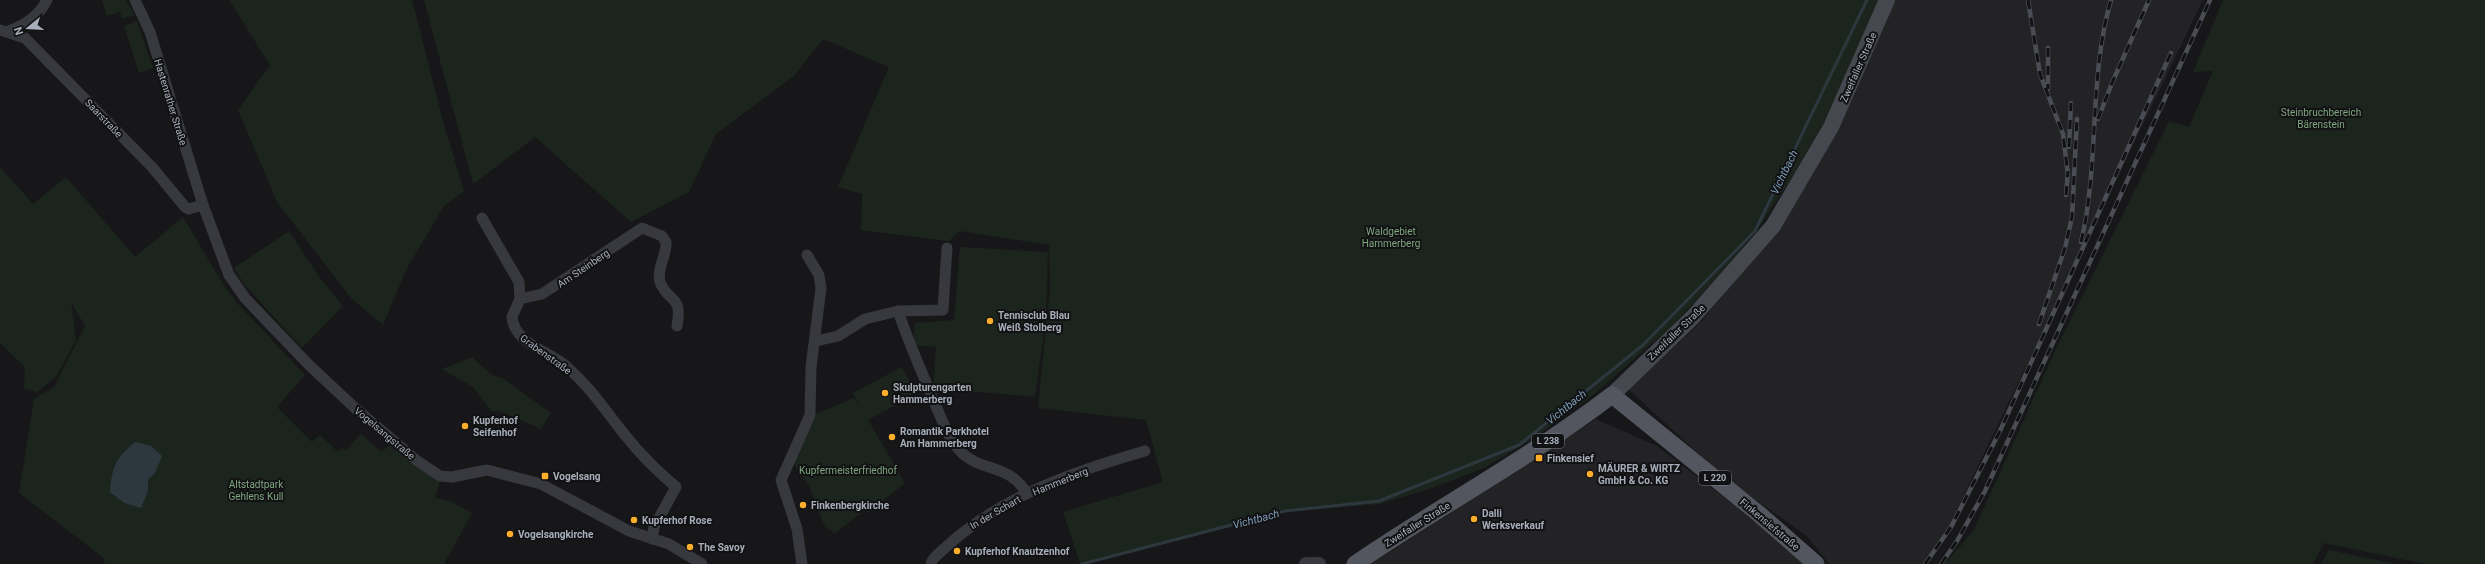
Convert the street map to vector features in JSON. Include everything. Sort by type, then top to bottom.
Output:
[{"type":"main road","name":"Zweifaller Straße","points":[[1355,564],[1419,522],[1535,450],[1612,395],[1694,317],[1773,226],[1831,127],[1888,0]]},
{"type":"main road","name":"Finkensiefstraße","points":[[1612,395],[1759,514],[1816,564]]},
{"type":"street","points":[[5,30],[20,27],[35,16],[47,0]]},
{"type":"street","name":"Hastenrather Straße","points":[[136,0],[150,32],[203,205]]},
{"type":"street","name":"Saarstraße","points":[[5,30],[25,38],[152,167],[185,207],[189,209],[203,205]]},
{"type":"street","name":"Vogelsangstraße","points":[[203,205],[220,257],[229,275],[245,298],[309,365],[355,408],[432,472],[446,478],[487,470],[541,484],[628,531],[669,544],[702,564]]},
{"type":"street","points":[[482,218],[519,282],[520,299]]},
{"type":"street","name":"Am Steinberg","points":[[520,299],[542,294],[552,289],[642,228],[662,236],[666,242],[665,258],[660,275],[664,288],[677,303],[680,312],[677,326]]},
{"type":"street","points":[[816,341],[838,336],[864,319],[898,311],[943,310],[947,248]]},
{"type":"street","points":[[802,564],[797,529],[781,480],[810,415],[811,367],[816,341],[821,288],[819,275],[808,255]]},
{"type":"street","name":"Grabenstraße","points":[[520,299],[512,317],[518,333],[563,364],[588,386],[624,434],[652,466],[676,487],[654,527],[652,539]]},
{"type":"street","name":"Hammerberg","points":[[898,311],[910,345],[948,434],[961,451],[976,462],[1014,476],[1027,494],[1103,463],[1145,451]]},
{"type":"street","name":"In der Schart","points":[[931,564],[972,526],[988,514],[1027,494]]},
{"type":"street","points":[[1306,564],[1319,564]]},
{"type":"shaded area","points":[[1895,0],[2203,0],[1949,526],[1922,564],[1829,564],[1807,536],[1725,478],[1628,389],[1701,322],[1778,229],[1852,98]]},
{"type":"shaded area","points":[[1596,419],[1657,446],[1755,521],[1804,564],[1371,564]]},
{"type":"shaded area","points":[[135,442],[151,446],[162,456],[155,473],[148,480],[148,491],[141,508],[124,503],[110,492],[112,476],[116,464],[123,453]]},
{"type":"green space","points":[[102,0],[125,0],[135,15],[122,19],[120,12],[107,16]]},
{"type":"green space","points":[[229,0],[412,0],[444,125],[464,191],[444,206],[406,270],[383,325],[351,298],[277,202],[238,110],[270,65]]},
{"type":"green space","name":"Waldgebiet Hammerberg","points":[[424,0],[1879,0],[1827,117],[1791,179],[1756,231],[1733,260],[1673,325],[1594,394],[1534,438],[1484,468],[1432,488],[1379,504],[1286,512],[1088,564],[1080,564],[1063,512],[1163,482],[1146,420],[1038,408],[1050,290],[1049,245],[959,231],[949,241],[861,230],[862,194],[838,187],[889,67],[823,39],[794,76],[716,134],[689,192],[631,222],[535,137],[473,184]]},
{"type":"green space","name":"Steinbruchbereich Bärenstein","points":[[2223,0],[2485,0],[2485,564],[2425,564],[2324,543],[2313,564],[1945,564],[1974,530],[2055,351],[2169,121],[2189,127],[2213,71],[2193,72]]},
{"type":"green space","points":[[137,21],[153,68],[139,73],[124,26]]},
{"type":"green space","name":"Altstadtpark Gehlens Kull","points":[[0,167],[33,204],[66,177],[135,257],[183,217],[223,284],[237,303],[305,375],[277,407],[312,442],[320,435],[338,452],[342,448],[346,450],[361,434],[382,452],[389,445],[409,462],[440,481],[435,498],[450,501],[472,513],[444,564],[104,564],[105,559],[19,493],[34,399],[54,387],[85,326],[71,302],[76,340],[56,377],[37,392],[24,389],[25,367],[0,343]],"holes":[[[151,446],[156,452],[155,473],[148,480],[148,491],[124,452]]]},
{"type":"green space","points":[[289,231],[320,278],[343,306],[302,348],[244,284],[234,268]]},
{"type":"green space","name":"Tennisclub Blau Weiß Stolberg","points":[[960,247],[1048,252],[1046,316],[1035,397],[933,388],[936,347],[913,345],[915,323],[954,320]]},
{"type":"green space","points":[[472,357],[492,375],[504,379],[551,413],[541,429],[500,411],[491,411],[473,387],[442,369]]},
{"type":"green space","name":"Kupfermeisterfriedhof","points":[[902,367],[916,394],[868,420],[905,483],[868,513],[865,510],[835,533],[825,527],[809,486],[793,462],[816,414],[854,398],[860,407],[853,393]]},
{"type":"green space","points":[[2329,550],[2396,564],[2321,564]]},
{"type":"waterway","name":"Vichtbach","points":[[1082,564],[1285,511],[1379,501],[1519,445],[1643,345],[1755,231],[1867,0]]},
{"type":"railway","points":[[2028,0],[2040,74],[2063,134],[2068,175]]},
{"type":"railway","points":[[2081,242],[2087,212],[2093,152],[2099,60],[2111,0]]},
{"type":"railway","points":[[2098,119],[2112,83],[2149,0]]},
{"type":"railway","points":[[1941,564],[1957,541],[1985,491],[2210,0]]},
{"type":"railway","points":[[2048,48],[2048,89]]},
{"type":"railway","points":[[1925,564],[1951,527],[2000,431],[2171,53]]},
{"type":"railway","points":[[2069,147],[2071,103]]},
{"type":"railway","points":[[2039,324],[2065,248],[2072,217],[2077,119]]},
{"type":"railway","points":[[2066,195],[2068,171]]},
{"type":"place","name":"Tennisclub Blau Weiß Stolberg","points":[[990,321]]},
{"type":"place","name":"Skulpturengarten Hammerberg","points":[[885,393]]},
{"type":"place","name":"Kupferhof Seifenhof","points":[[465,426]]},
{"type":"place","name":"Romantik Parkhotel Am Hammerberg","points":[[892,437]]},
{"type":"place","name":"Finkensief","points":[[1539,458]]},
{"type":"place","name":"MÄURER & WIRTZ GmbH & Co. KG","points":[[1590,474]]},
{"type":"place","name":"Vogelsang","points":[[545,476]]},
{"type":"place","name":"Finkenbergkirche","points":[[803,505]]},
{"type":"place","name":"Dalli Werksverkauf","points":[[1474,519]]},
{"type":"place","name":"Kupferhof Rose","points":[[634,520]]},
{"type":"place","name":"Vogelsangkirche","points":[[510,534]]},
{"type":"place","name":"The Savoy","points":[[690,547]]},
{"type":"place","name":"Kupferhof Knautzenhof","points":[[957,551]]}]
